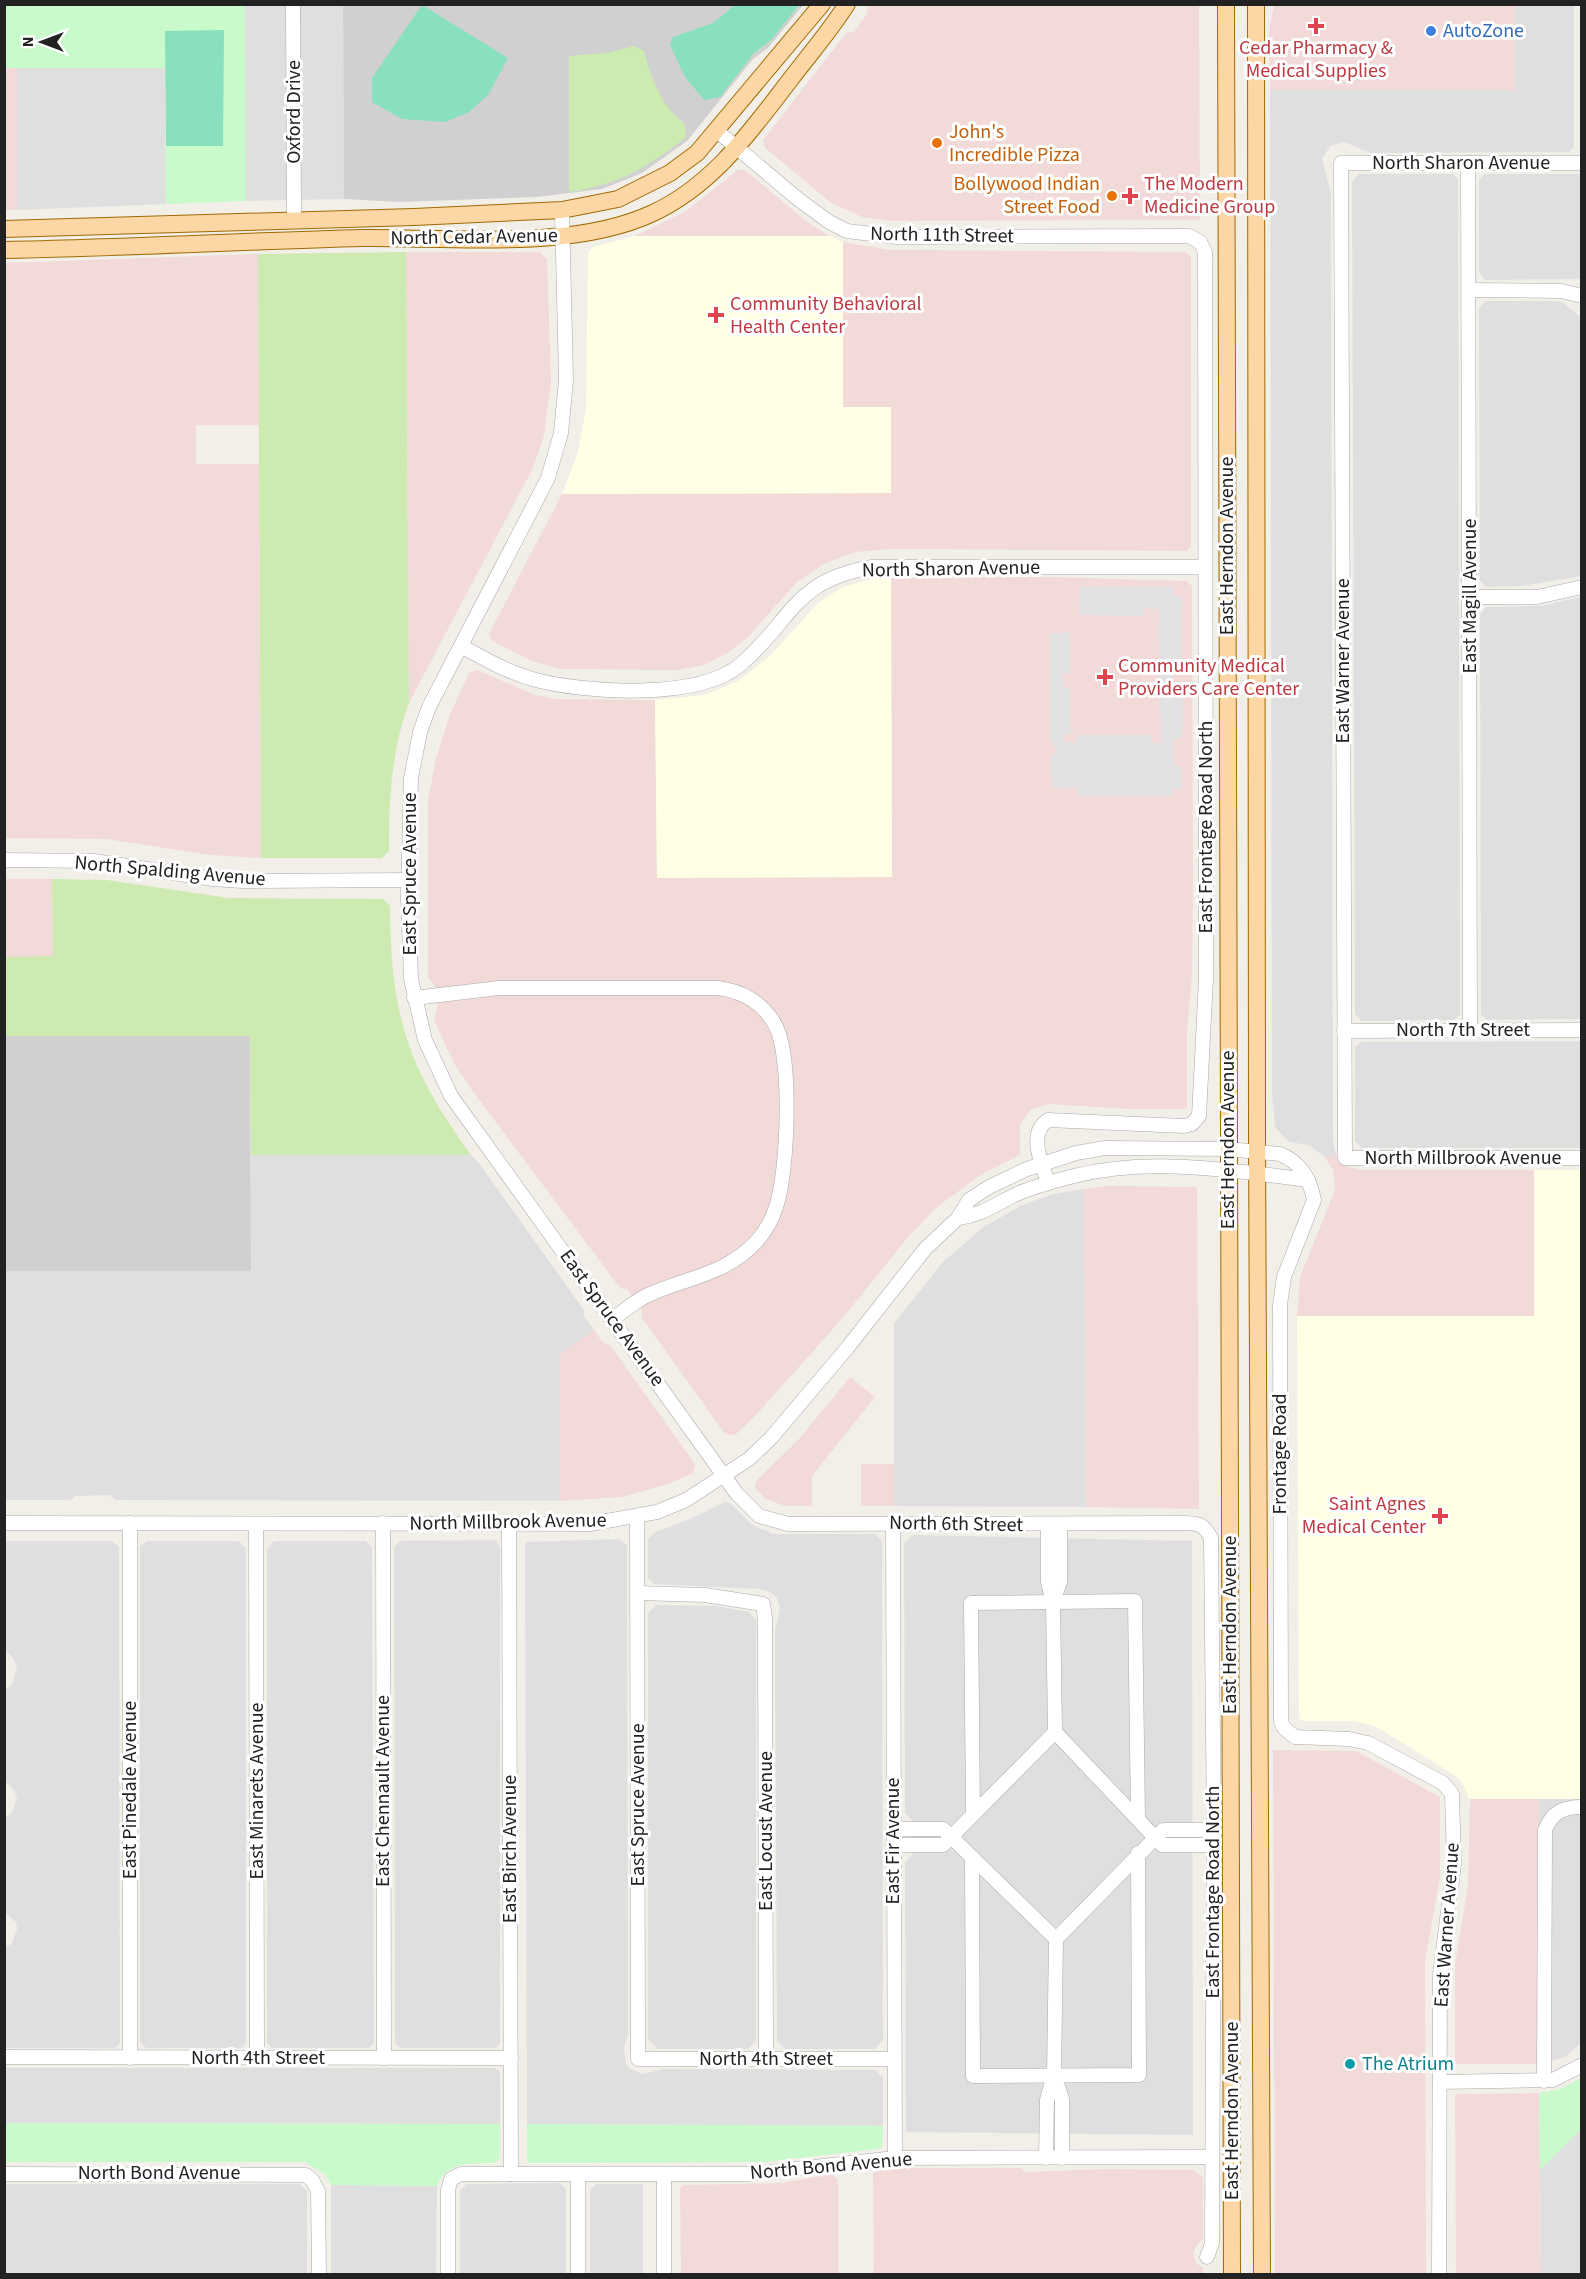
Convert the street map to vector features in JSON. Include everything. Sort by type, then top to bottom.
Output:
[{"type":"main road","name":"North Cedar Avenue","points":[[4,229],[562,210],[618,200],[642,189],[697,153],[822,4]]},
{"type":"main road","name":"North Cedar Avenue","points":[[4,250],[202,242],[564,236],[602,231],[654,213],[694,188],[738,148],[847,4]]},
{"type":"main road","name":"East Herndon Avenue","points":[[1226,4],[1232,2274]]},
{"type":"main road","name":"East Herndon Avenue","points":[[1256,4],[1257,1173],[1262,2274]]},
{"type":"main road","points":[[202,242],[204,237],[214,231],[280,228],[294,219]]},
{"type":"street","name":"Oxford Drive","points":[[293,4],[294,219]]},
{"type":"street","name":"North 11th Street","points":[[717,131],[798,199],[829,222],[847,231],[897,237],[1189,236],[1200,242]]},
{"type":"street","name":"North Sharon Avenue","points":[[1341,163],[1581,163]]},
{"type":"street","name":"East Warner Avenue","points":[[1341,163],[1345,1158]]},
{"type":"street","name":"East Magill Avenue","points":[[1468,163],[1471,597],[1470,1029]]},
{"type":"street","name":"East Spruce Avenue","points":[[562,210],[566,380],[561,433],[548,478],[429,707],[416,750],[410,789],[408,880],[409,950],[414,998],[425,1040],[452,1096],[726,1476]]},
{"type":"street","name":"East Frontage Road North","points":[[1048,1183],[1036,1137],[1039,1128],[1048,1120],[1184,1126],[1192,1124],[1199,1116],[1206,980],[1205,252],[1200,242]]},
{"type":"street","points":[[1469,290],[1561,291],[1581,296]]},
{"type":"street","name":"North Sharon Avenue","points":[[461,646],[508,670],[563,686],[685,688],[710,682],[739,666],[801,597],[823,581],[848,572],[872,567],[1205,567]]},
{"type":"street","points":[[1471,597],[1537,597],[1581,587]]},
{"type":"street","name":"North Spalding Avenue","points":[[4,860],[94,861],[213,879],[408,880]]},
{"type":"street","points":[[414,998],[499,988],[718,988],[729,989],[748,997],[775,1024],[784,1059],[785,1161],[779,1196],[769,1223],[756,1242],[728,1265],[706,1276],[651,1293],[613,1319]]},
{"type":"street","name":"North 7th Street","points":[[1344,1031],[1581,1030]]},
{"type":"street","name":"North Millbrook Avenue","points":[[4,1523],[590,1524],[637,1516],[686,1500],[726,1476],[771,1438],[874,1316],[925,1249],[958,1218],[969,1200],[1009,1177],[1076,1153],[1105,1148],[1228,1149],[1257,1151],[1288,1157],[1303,1171],[1308,1180]]},
{"type":"street","name":"North Millbrook Avenue","points":[[1345,1158],[1581,1158]]},
{"type":"street","name":"North Millbrook Avenue","points":[[958,1218],[978,1216],[1018,1194],[1048,1183],[1125,1167],[1228,1170],[1308,1180]]},
{"type":"street","name":"Frontage Road","points":[[1288,1733],[1281,1722],[1280,1305],[1284,1277],[1313,1206],[1308,1180]]},
{"type":"street","name":"North 6th Street","points":[[726,1476],[750,1509],[774,1522],[1054,1525],[1198,1523],[1205,1527]]},
{"type":"street","name":"East Spruce Avenue","points":[[637,1516],[638,2059]]},
{"type":"street","name":"East Pinedale Avenue","points":[[130,1523],[130,2058]]},
{"type":"street","name":"East Chennault Avenue","points":[[383,1523],[384,2058]]},
{"type":"street","name":"East Fir Avenue","points":[[893,1523],[894,2158]]},
{"type":"street","name":"East Minarets Avenue","points":[[256,1524],[257,2058]]},
{"type":"street","name":"East Birch Avenue","points":[[509,1524],[511,2174]]},
{"type":"street","points":[[1054,1525],[1048,1582],[1053,1602],[1055,1732],[1138,1817],[1162,1845],[1214,1845]]},
{"type":"street","name":"East Frontage Road North","points":[[1205,1527],[1211,1538],[1214,1830],[1212,2243],[1207,2257]]},
{"type":"street","name":"East Locust Avenue","points":[[638,1593],[705,1595],[763,1604],[765,1619],[766,2059]]},
{"type":"street","points":[[973,1814],[971,1603],[1135,1601],[1138,1817]]},
{"type":"street","points":[[893,1845],[943,1845],[1055,1732]]},
{"type":"street","name":"East Warner Avenue","points":[[1288,1733],[1307,1738],[1361,1740],[1443,1783],[1450,1790],[1454,1809],[1454,1864],[1440,1975],[1439,2274]]},
{"type":"street","points":[[1544,2081],[1545,1830],[1554,1815],[1562,1809],[1581,1807]]},
{"type":"street","points":[[893,1829],[943,1829],[1056,1939]]},
{"type":"street","points":[[1046,2157],[1047,2100],[1054,2075],[1056,1939],[1162,1830],[1214,1830]]},
{"type":"street","points":[[972,1857],[973,2076],[1139,2075],[1138,1853]]},
{"type":"street","name":"North 4th Street","points":[[4,2057],[511,2058]]},
{"type":"street","name":"North 4th Street","points":[[638,2059],[894,2059]]},
{"type":"street","points":[[1440,2082],[1544,2081],[1564,2076],[1581,2065]]},
{"type":"street","points":[[1054,2075],[1062,2099],[1062,2157]]},
{"type":"street","name":"North Bond Avenue","points":[[448,2274],[448,2190],[452,2179],[461,2174],[767,2174],[841,2162],[894,2158],[1212,2157]]},
{"type":"street","name":"North Bond Avenue","points":[[4,2174],[297,2173],[312,2180],[318,2191],[319,2274]]},
{"type":"street","points":[[578,2175],[578,2274]]},
{"type":"street","points":[[664,2175],[664,2274]]},
{"type":"shaded area","points":[[245,5],[343,5],[344,199],[246,201]]},
{"type":"shaded area","points":[[343,5],[803,5],[768,48],[753,59],[687,141],[642,173],[602,189],[537,197],[399,202],[344,199]]},
{"type":"shaded area","points":[[868,5],[1199,5],[1200,220],[890,221],[862,217],[831,203],[764,147],[763,140],[846,33],[854,32],[867,14]]},
{"type":"shaded area","points":[[1274,5],[1515,5],[1515,90],[1270,90],[1269,30]]},
{"type":"shaded area","points":[[1515,5],[1574,5],[1574,147],[1569,152],[1371,153],[1344,142],[1330,146],[1322,159],[1331,193],[1333,1141],[1336,1156],[1324,1156],[1308,1145],[1289,1142],[1275,1127],[1272,1093],[1270,90],[1515,90]]},
{"type":"shaded area","points":[[4,68],[17,68],[17,210],[5,210]]},
{"type":"shaded area","points":[[17,68],[165,68],[166,204],[17,210]]},
{"type":"shaded area","points":[[738,170],[745,170],[806,221],[829,236],[635,236],[686,211]]},
{"type":"shaded area","points":[[1359,174],[1453,174],[1458,179],[1460,1014],[1454,1020],[1362,1021],[1355,1014],[1352,182]]},
{"type":"shaded area","points":[[1485,174],[1581,174],[1581,279],[1485,280],[1479,272],[1479,179]]},
{"type":"shaded area","name":"Community Behavioral Health Center","points":[[635,236],[829,236],[843,242],[843,407],[891,407],[891,493],[562,494],[578,452],[586,408],[588,253],[593,247]]},
{"type":"shaded area","points":[[843,242],[890,250],[1186,252],[1191,257],[1191,546],[1187,551],[891,549],[855,552],[824,564],[797,582],[748,637],[729,652],[704,665],[677,670],[561,669],[532,661],[492,641],[489,634],[562,494],[890,493],[843,407]]},
{"type":"shaded area","points":[[406,252],[539,252],[547,259],[551,382],[544,436],[533,468],[409,703]]},
{"type":"shaded area","points":[[258,254],[259,425],[196,425],[196,464],[259,464],[261,858],[211,855],[106,839],[5,838],[4,263]]},
{"type":"shaded area","points":[[1485,301],[1562,302],[1581,317],[1581,576],[1523,586],[1486,587],[1480,580],[1479,308]]},
{"type":"shaded area","points":[[1047,577],[1186,581],[1192,586],[1193,890],[1186,1109],[1127,1109],[1049,1104],[1030,1110],[1020,1125],[1020,1155],[982,1174],[937,1207],[909,1236],[841,1320],[756,1415],[735,1435],[725,1434],[642,1318],[641,1308],[627,1289],[620,1288],[471,1089],[455,1065],[434,1020],[437,1006],[434,985],[428,978],[428,800],[436,759],[450,714],[469,673],[477,670],[535,695],[557,699],[655,700],[657,878],[892,877],[891,578]]},
{"type":"shaded area","points":[[875,578],[891,578],[892,877],[657,878],[655,700],[705,695],[738,681],[770,656],[819,602],[843,587]]},
{"type":"shaded area","points":[[1081,587],[1173,587],[1173,596],[1182,596],[1181,670],[1172,672],[1173,690],[1183,690],[1182,738],[1173,739],[1174,766],[1181,766],[1182,789],[1173,789],[1174,796],[1077,796],[1076,788],[1052,788],[1051,755],[1058,754],[1050,737],[1050,634],[1070,632],[1070,674],[1063,674],[1063,687],[1070,688],[1070,734],[1063,734],[1065,742],[1076,743],[1077,735],[1152,735],[1153,743],[1161,743],[1159,612],[1157,609],[1145,608],[1144,616],[1078,615]]},
{"type":"shaded area","points":[[1581,597],[1581,1019],[1487,1020],[1481,1014],[1480,615],[1486,607],[1540,606]]},
{"type":"shaded area","points":[[4,879],[52,879],[53,957],[5,957]]},
{"type":"shaded area","points":[[5,1036],[250,1036],[251,1271],[5,1271]]},
{"type":"shaded area","points":[[1581,1041],[1581,1148],[1362,1148],[1355,1141],[1355,1047],[1361,1042]]},
{"type":"shaded area","points":[[251,1155],[471,1155],[479,1163],[584,1310],[584,1316],[594,1330],[560,1354],[560,1501],[115,1500],[110,1495],[75,1496],[70,1500],[5,1500],[5,1271],[251,1271]]},
{"type":"shaded area","points":[[1324,1156],[1336,1156],[1346,1166],[1360,1170],[1534,1170],[1534,1316],[1297,1316],[1300,1277],[1335,1190],[1333,1170]]},
{"type":"shaded area","name":"Saint Agnes Medical Center","points":[[1534,1170],[1581,1170],[1581,1799],[1469,1799],[1462,1782],[1453,1774],[1375,1726],[1355,1721],[1303,1721],[1299,1719],[1297,1316],[1534,1316]]},
{"type":"shaded area","points":[[1108,1186],[1197,1187],[1199,1509],[1086,1507],[1084,1189]]},
{"type":"shaded area","points":[[1084,1189],[1086,1507],[894,1506],[894,1323],[943,1262],[982,1228],[1020,1206],[1053,1194]]},
{"type":"shaded area","points":[[594,1330],[603,1343],[610,1345],[695,1464],[693,1473],[668,1484],[622,1497],[560,1501],[560,1354]]},
{"type":"shaded area","points":[[850,1377],[875,1397],[812,1476],[812,1506],[785,1506],[766,1499],[755,1488],[756,1481],[799,1439]]},
{"type":"shaded area","points":[[861,1464],[894,1464],[894,1506],[861,1506]]},
{"type":"shaded area","points":[[725,1502],[730,1503],[752,1525],[774,1534],[875,1534],[882,1542],[883,2040],[875,2049],[785,2049],[777,2041],[775,1632],[780,1607],[777,1598],[769,1591],[758,1589],[654,1584],[648,1578],[648,1539],[655,1532],[688,1520]]},
{"type":"shaded area","points":[[913,1535],[1192,1541],[1193,2135],[906,2132],[905,1862],[912,1855],[912,1820],[905,1813],[904,1543]]},
{"type":"shaded area","points":[[619,1539],[627,1545],[628,2034],[624,2048],[626,2063],[629,2068],[642,2074],[663,2069],[875,2070],[883,2077],[883,2126],[527,2124],[525,1544],[527,1542]]},
{"type":"shaded area","points":[[495,1540],[500,1547],[500,2043],[496,2048],[400,2048],[395,2043],[394,1547],[400,1541]]},
{"type":"shaded area","points":[[5,1541],[112,1541],[119,1547],[120,2043],[115,2048],[5,2048],[5,1948],[12,1943],[17,1929],[16,1922],[4,1911],[5,1818],[12,1812],[17,1798],[14,1790],[5,1781],[5,1690],[11,1686],[17,1669],[14,1659],[5,1650]]},
{"type":"shaded area","points":[[148,1541],[239,1541],[246,1548],[246,2043],[242,2048],[146,2048],[140,2042],[140,1546]]},
{"type":"shaded area","points":[[274,1541],[366,1541],[372,1548],[374,2043],[368,2048],[272,2048],[267,2043],[267,1549]]},
{"type":"shaded area","points":[[656,1605],[716,1606],[749,1612],[756,1620],[756,2041],[748,2049],[658,2049],[648,2039],[648,1613]]},
{"type":"shaded area","points":[[1273,1750],[1356,1751],[1440,1797],[1440,1877],[1425,1961],[1426,2274],[1275,2274]]},
{"type":"shaded area","points":[[1470,1799],[1539,1799],[1539,2064],[1457,2064],[1455,2062],[1455,1965],[1468,1885]]},
{"type":"shaded area","points":[[1539,1799],[1582,1799],[1581,2043],[1565,2057],[1539,2064]]},
{"type":"shaded area","points":[[5,2068],[495,2068],[500,2072],[500,2124],[5,2123]]},
{"type":"shaded area","points":[[1539,2093],[1541,2274],[1456,2274],[1455,2096],[1458,2094]]},
{"type":"shaded area","points":[[1581,2129],[1581,2274],[1541,2274],[1540,2170]]},
{"type":"shaded area","points":[[882,2168],[1021,2168],[1026,2172],[1105,2169],[1194,2170],[1203,2178],[1203,2239],[1196,2246],[1193,2254],[1196,2263],[1203,2268],[1203,2274],[874,2274],[873,2173]]},
{"type":"shaded area","points":[[832,2174],[838,2180],[838,2274],[681,2274],[680,2188],[684,2185],[783,2183]]},
{"type":"shaded area","points":[[559,2183],[566,2189],[566,2274],[460,2274],[460,2191],[466,2184]]},
{"type":"shaded area","points":[[5,2184],[300,2184],[307,2191],[307,2274],[5,2274]]},
{"type":"shaded area","points":[[596,2184],[643,2184],[643,2274],[590,2274],[590,2190]]},
{"type":"shaded area","points":[[331,2185],[437,2186],[436,2274],[331,2274]]},
{"type":"green space","points":[[736,4],[799,5],[771,40],[754,53],[720,97],[704,100],[685,77],[670,45],[673,37],[713,23]]},
{"type":"green space","points":[[4,5],[245,5],[246,201],[166,204],[165,68],[5,68]]},
{"type":"green space","points":[[422,5],[508,58],[488,95],[469,112],[445,122],[402,119],[372,102],[372,78]]},
{"type":"green space","points":[[224,30],[223,146],[166,146],[165,31]]},
{"type":"green space","points":[[634,46],[644,51],[658,91],[669,109],[685,124],[686,137],[631,174],[602,185],[569,192],[569,56],[606,53]]},
{"type":"green space","points":[[406,252],[409,703],[398,739],[392,776],[389,851],[382,858],[261,858],[258,254]]},
{"type":"green space","points":[[52,879],[107,880],[229,898],[383,899],[390,906],[394,979],[407,1039],[431,1094],[471,1155],[251,1155],[250,1036],[5,1036],[5,957],[53,956]]},
{"type":"green space","points":[[1581,2078],[1581,2129],[1540,2170],[1539,2093],[1561,2089]]},
{"type":"green space","points":[[5,2123],[500,2124],[500,2158],[495,2163],[469,2164],[453,2168],[441,2178],[437,2186],[331,2185],[326,2175],[305,2162],[5,2162]]},
{"type":"green space","points":[[527,2124],[883,2126],[882,2147],[876,2149],[766,2162],[529,2163],[527,2160]]},
{"type":"place","name":"Cedar Pharmacy & Medical Supplies","points":[[1316,26]]},
{"type":"place","name":"AutoZone","points":[[1431,31]]},
{"type":"place","name":"John's Incredible Pizza","points":[[937,143]]},
{"type":"place","name":"Bollywood Indian Street Food","points":[[1112,196]]},
{"type":"place","name":"The Modern Medicine Group","points":[[1130,196]]},
{"type":"place","name":"Community Behavioral Health Center","points":[[716,315]]},
{"type":"place","name":"Community Medical Providers Care Center","points":[[1105,677]]},
{"type":"place","name":"Saint Agnes Medical Center","points":[[1440,1516]]},
{"type":"place","name":"The Atrium","points":[[1350,2064]]}]
